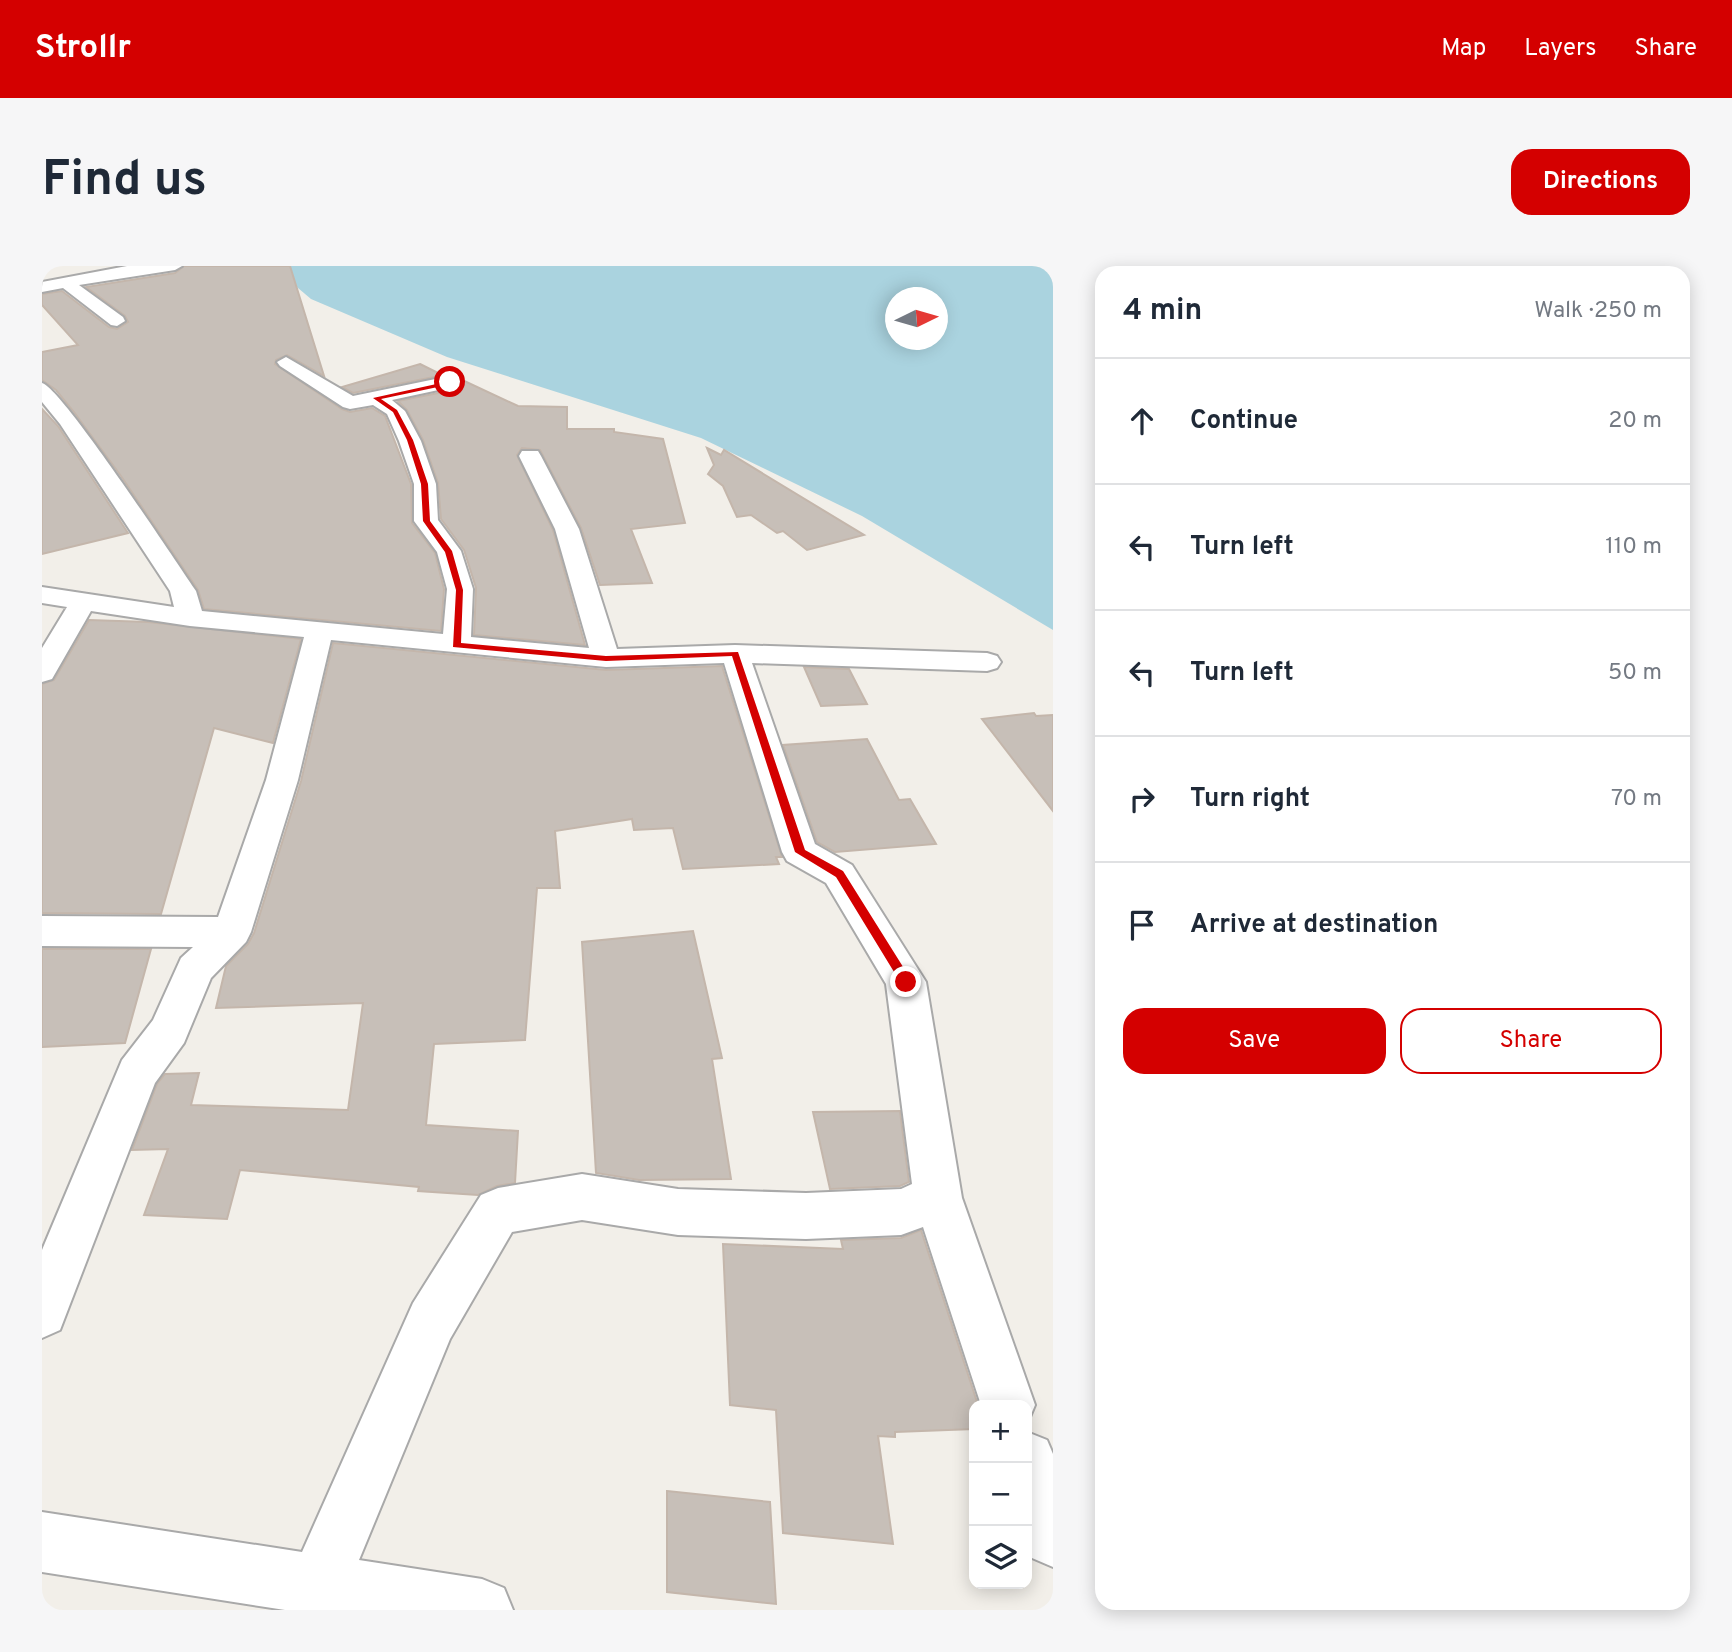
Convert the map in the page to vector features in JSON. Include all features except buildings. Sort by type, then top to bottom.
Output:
[{"type":"street","points":[[42,287],[98,270],[175,266]]},
{"type":"street","points":[[64,281],[117,321]]},
{"type":"street","points":[[286,362],[349,403],[450,382]]},
{"type":"street","points":[[42,390],[68,421],[183,591],[190,618]]},
{"type":"street","points":[[376,398],[395,411],[410,440],[425,484],[426,521],[449,551],[460,590],[456,645]]},
{"type":"street","points":[[530,456],[567,529],[606,658]]},
{"type":"street","points":[[42,596],[190,618],[606,658],[735,654],[987,662]]},
{"type":"street","points":[[42,673],[83,602]]},
{"type":"street","points":[[42,1312],[137,1073],[169,1031],[195,969],[232,932],[282,780],[319,632]]},
{"type":"street","points":[[735,654],[800,852],[839,874],[906,982],[938,1198],[1006,1400]]},
{"type":"street","points":[[42,931],[232,932]]},
{"type":"street","points":[[319,1584],[430,1321],[498,1210],[582,1197],[678,1212],[806,1216],[901,1212],[938,1198]]},
{"type":"street","points":[[1028,1463],[1053,1537]]},
{"type":"street","points":[[42,1542],[482,1610]]},
{"type":"water","points":[[272,266],[1053,266],[1053,630],[862,516],[701,438],[447,357],[311,299]]},
{"type":"route","points":[[450,382],[376,398],[395,411],[410,440],[425,484],[426,521],[449,551],[460,590],[456,645],[606,658],[735,654],[800,852],[839,874],[906,982]]}]
